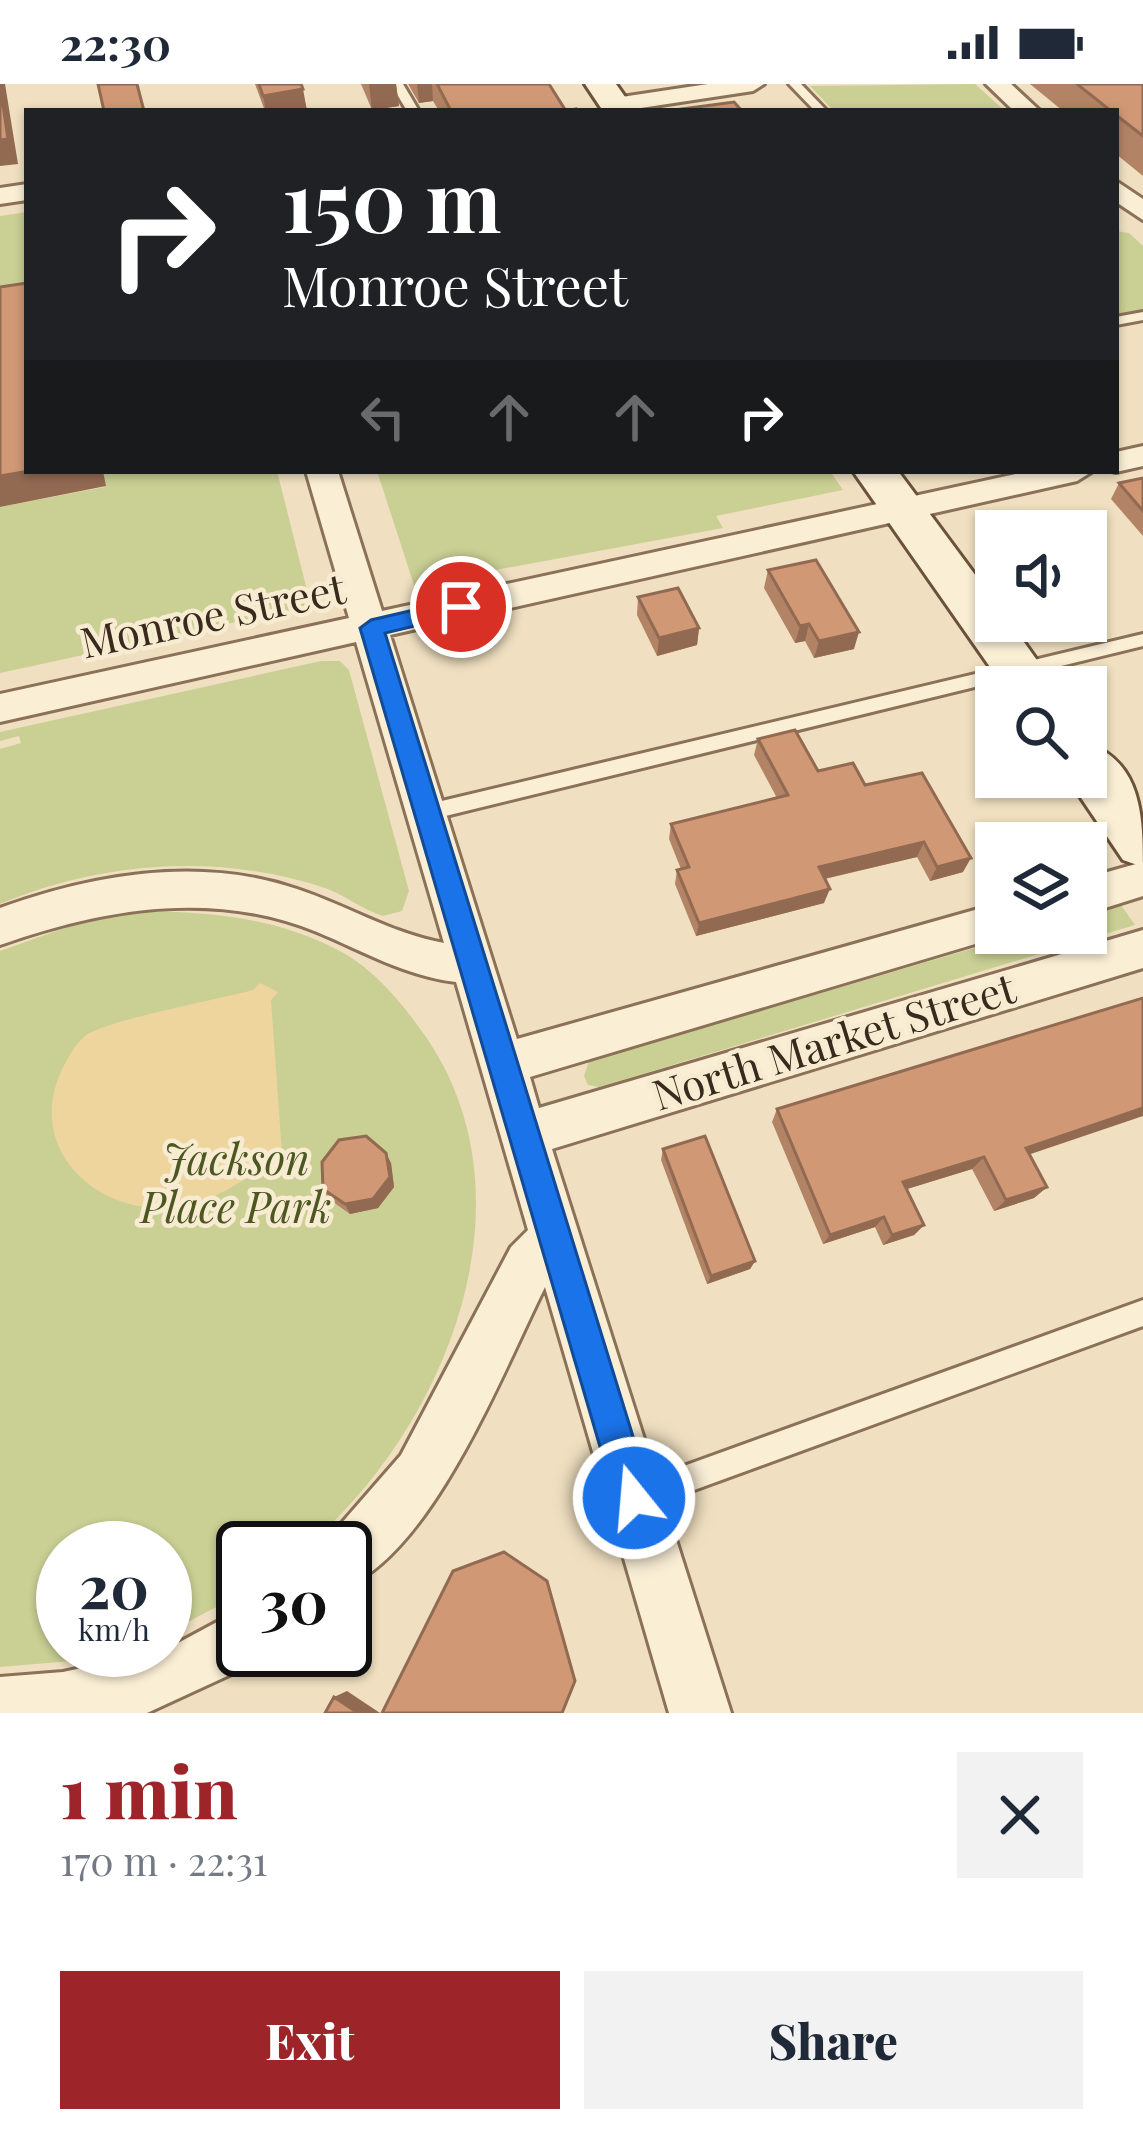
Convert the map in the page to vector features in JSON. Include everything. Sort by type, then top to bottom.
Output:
[{"type":"street","points":[[611,100],[754,84]]},
{"type":"street","points":[[997,84],[1025,108]]},
{"type":"street","points":[[323,474],[700,1713]]},
{"type":"street","points":[[877,474],[1016,666]]},
{"type":"street","name":"Monroe Street","points":[[0,708],[1064,474]]},
{"type":"street","points":[[1107,793],[1143,844]]},
{"type":"street","points":[[1107,890],[1143,879]]},
{"type":"street","points":[[0,927],[90,898],[154,889],[214,890],[273,899],[418,956],[470,964]]},
{"type":"street","name":"North Market Street","points":[[503,1064],[975,928]]},
{"type":"street","name":"North Market Street","points":[[525,1135],[1143,949]]},
{"type":"street","points":[[372,1529],[421,1475],[529,1265],[556,1238]]},
{"type":"street","points":[[0,1708],[48,1706],[144,1685],[216,1651]]},
{"type":"lane","points":[[795,84],[818,108]]},
{"type":"lane","points":[[1064,666],[1143,640]]},
{"type":"lane","points":[[425,813],[975,690]]},
{"type":"lane","points":[[634,1498],[1143,1313]]},
{"type":"green space","points":[[975,84],[1002,108],[831,108],[810,86]]},
{"type":"green space","points":[[24,212],[24,304],[0,308],[0,216]]},
{"type":"green space","points":[[1119,231],[1129,233],[1143,246],[1143,310],[1119,314]]},
{"type":"green space","points":[[103,474],[278,474],[311,606],[0,673],[0,507],[105,487]]},
{"type":"green space","points":[[378,474],[832,474],[843,490],[716,516],[723,528],[414,585]]},
{"type":"green space","points":[[321,661],[340,661],[349,670],[409,891],[402,911],[383,916],[325,888],[285,877],[203,866],[79,878],[0,904],[0,749],[21,743],[19,736],[0,741],[0,732]]},
{"type":"green space","points":[[1121,905],[1135,925],[1107,933],[1107,909]]},
{"type":"green space","name":"Jackson Place Park","points":[[142,911],[217,915],[312,938],[363,966],[426,1037],[459,1102],[474,1170],[474,1240],[460,1310],[434,1378],[398,1442],[333,1521],[216,1521],[216,1607],[192,1620],[192,1521],[36,1521],[36,1664],[0,1667],[0,951],[84,921]]},
{"type":"green space","points":[[975,948],[975,954],[1039,954],[599,1087],[588,1085],[584,1076],[589,1061]]},
{"type":"sand","points":[[260,983],[278,992],[271,1000],[282,1153],[214,1196],[168,1208],[115,1199],[74,1171],[53,1127],[52,1101],[60,1074],[81,1040],[115,1023],[253,990]]},
{"type":"building","points":[[98,84],[137,84],[143,108],[103,108]]},
{"type":"building","points":[[259,84],[301,84],[303,89],[263,96]]},
{"type":"building","points":[[437,84],[549,84],[564,108],[449,108]]},
{"type":"building","points":[[1077,84],[1143,84],[1143,136],[1119,117],[1119,108],[1107,108]]},
{"type":"building","points":[[0,85],[8,139],[0,140]]},
{"type":"building","points":[[734,102],[739,108],[689,108]]},
{"type":"building","points":[[24,283],[24,472],[0,476],[0,287]]},
{"type":"building","points":[[1143,478],[1143,511],[1119,483]]},
{"type":"building","points":[[816,560],[859,632],[819,641],[809,624],[800,626],[768,570]]},
{"type":"building","points":[[678,588],[699,628],[659,638],[638,597]]},
{"type":"building","points":[[795,730],[818,771],[853,763],[865,785],[922,773],[971,858],[937,867],[924,842],[819,867],[830,889],[699,923],[677,870],[689,867],[671,824],[788,795],[758,739]]},
{"type":"building","points":[[1143,998],[1143,1108],[1026,1148],[1047,1187],[1006,1200],[984,1157],[903,1182],[924,1225],[892,1235],[884,1217],[830,1235],[777,1109]]},
{"type":"building","points":[[366,1136],[386,1153],[390,1177],[373,1199],[345,1204],[323,1189],[322,1162],[339,1140]]},
{"type":"building","points":[[705,1136],[755,1261],[711,1276],[663,1149]]},
{"type":"building","points":[[504,1552],[547,1581],[575,1681],[562,1713],[382,1713],[453,1571]]},
{"type":"building","points":[[334,1697],[358,1713],[325,1713]]},
{"type":"route","points":[[461,607],[371,628],[634,1498]]}]
